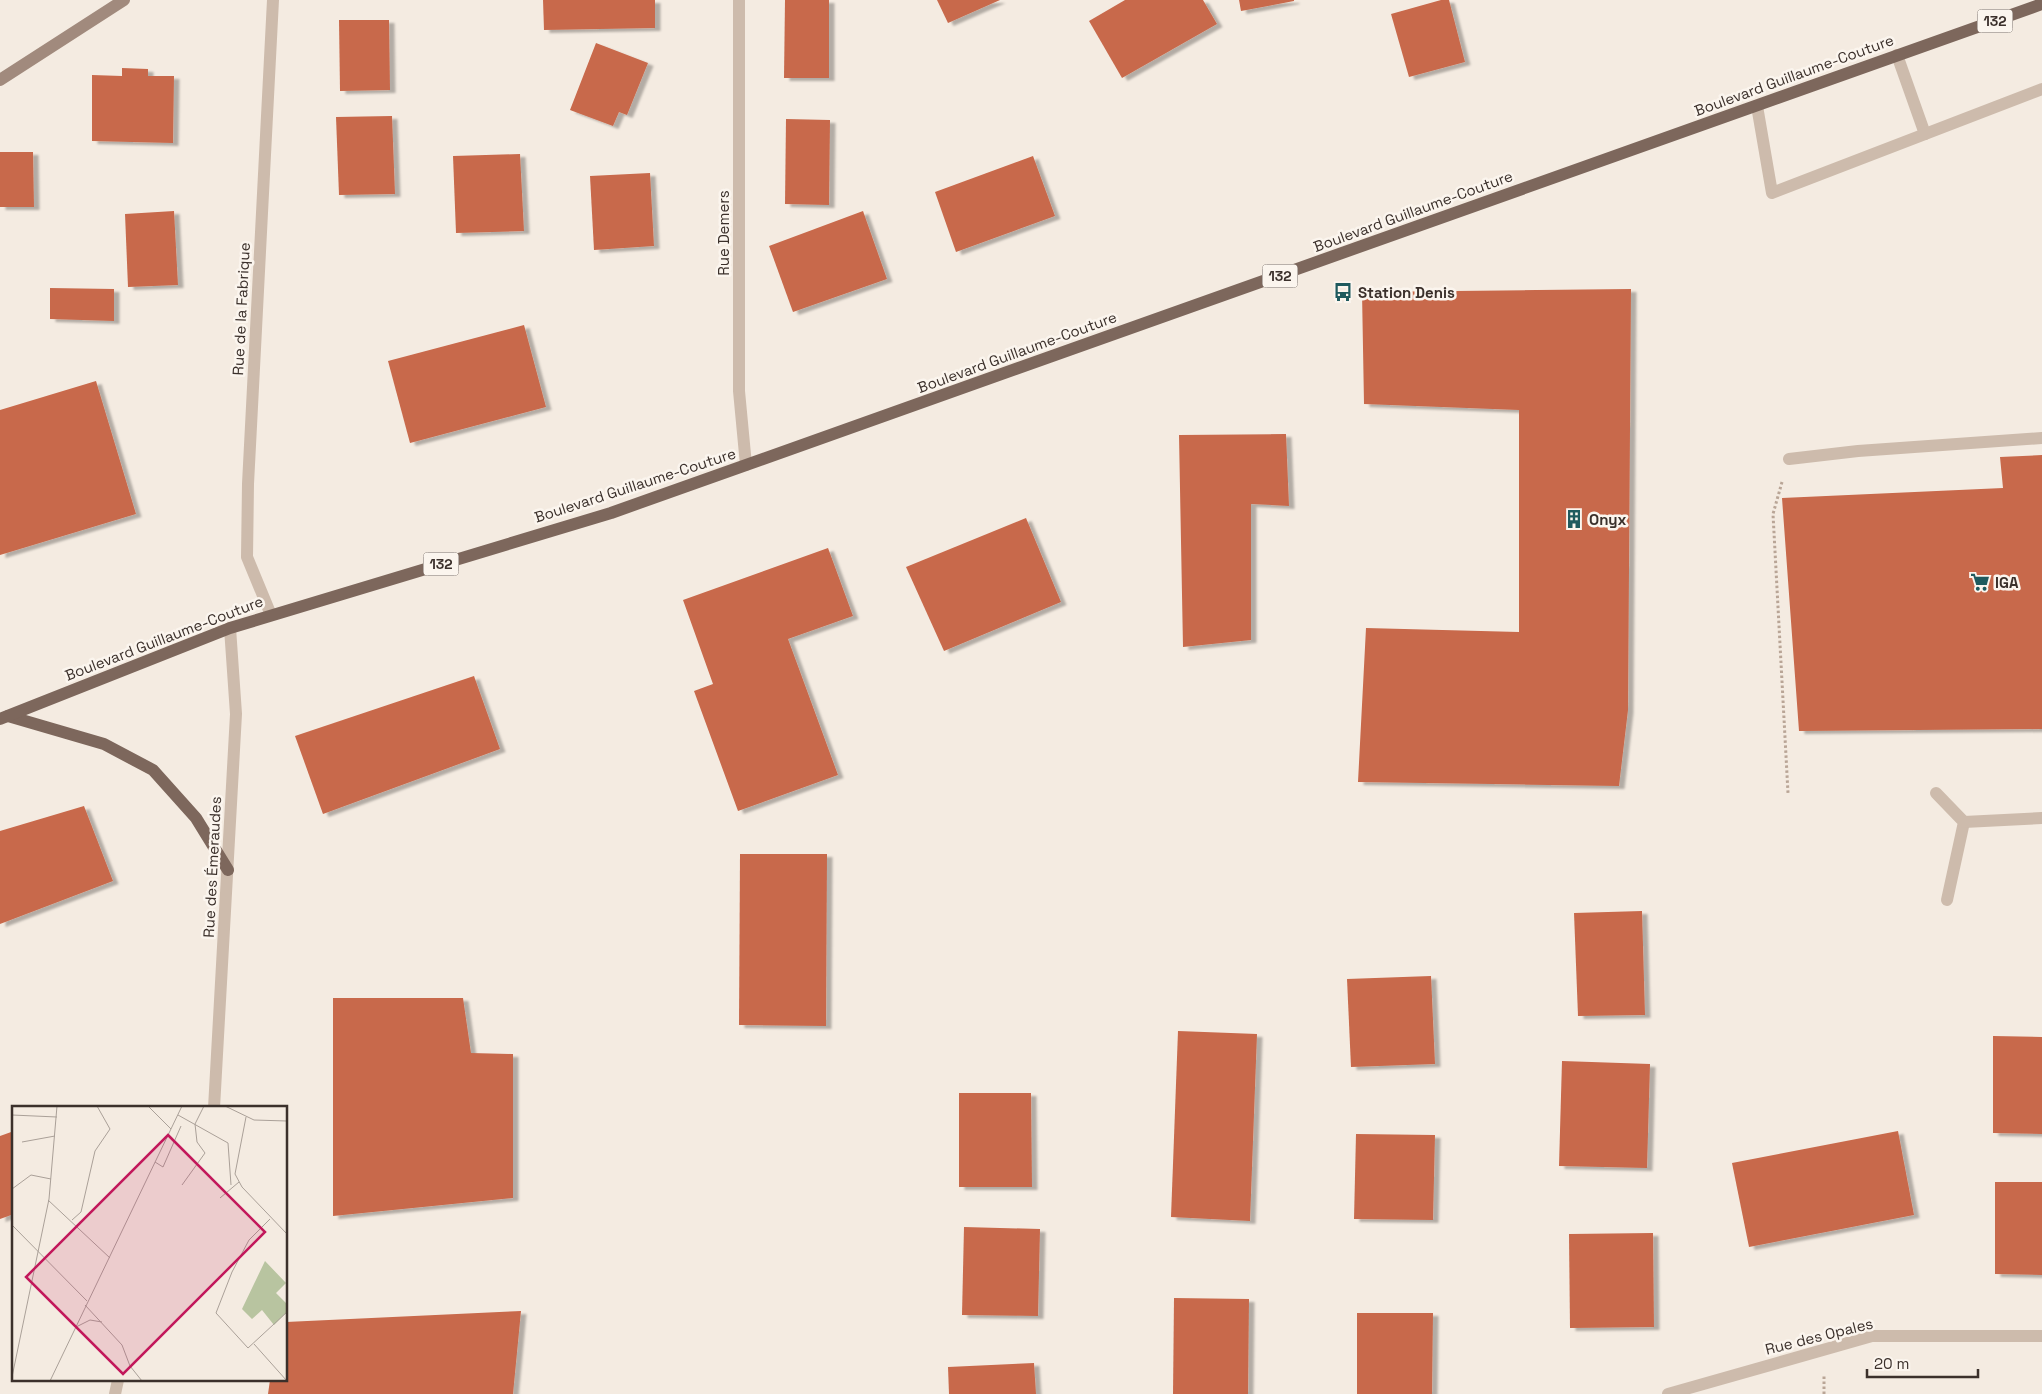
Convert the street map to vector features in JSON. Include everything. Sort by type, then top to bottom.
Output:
[{"type":"main road","name":"Boulevard Guillaume-Couture","points":[[4,717],[230,628],[611,513],[2042,4]]},
{"type":"main road","points":[[4,717],[104,744],[153,770],[196,818],[228,870]]},
{"type":"street","points":[[0,80],[124,0]]},
{"type":"street","name":"Rue de la Fabrique","points":[[272,614],[247,557],[248,484],[273,0]]},
{"type":"street","name":"Rue Demers","points":[[739,0],[739,391],[746,465]]},
{"type":"street","points":[[1897,55],[1924,134]]},
{"type":"street","points":[[1757,106],[1772,193],[2042,89]]},
{"type":"street","points":[[1789,460],[1858,451],[2042,438]]},
{"type":"street","name":"Rue des Émeraudes","points":[[214,1106],[236,714],[230,628]]},
{"type":"street","points":[[1936,793],[1964,822],[2042,818]]},
{"type":"street","points":[[1947,900],[1964,822]]},
{"type":"street","name":"Rue des Opales","points":[[1668,1394],[1872,1336],[2042,1336]]},
{"type":"path","points":[[1788,793],[1773,514],[1789,460]]},
{"type":"building","points":[[543,0],[655,0],[655,28],[544,30]]},
{"type":"building","points":[[785,0],[829,0],[829,78],[784,78]]},
{"type":"building","points":[[937,0],[1000,0],[948,23]]},
{"type":"building","points":[[1125,0],[1203,0],[1217,24],[1122,78],[1089,21]]},
{"type":"building","points":[[1239,0],[1294,0],[1294,1],[1241,11]]},
{"type":"building","points":[[1441,0],[1449,0],[1465,62],[1409,77],[1391,14]]},
{"type":"building","points":[[339,20],[389,20],[390,90],[340,91]]},
{"type":"building","points":[[596,43],[648,63],[627,115],[619,112],[613,126],[570,110]]},
{"type":"building","points":[[122,68],[148,69],[148,76],[174,76],[173,143],[92,141],[92,75],[122,76]]},
{"type":"building","points":[[392,116],[395,194],[339,195],[336,117]]},
{"type":"building","points":[[786,119],[830,120],[829,205],[785,204]]},
{"type":"building","points":[[0,152],[33,152],[34,207],[0,207]]},
{"type":"building","points":[[520,154],[524,231],[456,233],[453,156]]},
{"type":"building","points":[[1033,156],[1055,216],[956,252],[935,192]]},
{"type":"building","points":[[650,173],[654,246],[594,250],[590,176]]},
{"type":"building","points":[[174,211],[178,285],[128,287],[125,214]]},
{"type":"building","points":[[863,211],[887,279],[793,312],[769,246]]},
{"type":"building","points":[[50,288],[114,289],[114,321],[50,319]]},
{"type":"building","name":"Onyx","points":[[1631,289],[1628,710],[1619,786],[1358,782],[1366,628],[1519,632],[1519,410],[1364,404],[1362,292]]},
{"type":"building","points":[[524,325],[546,407],[410,443],[388,361]]},
{"type":"building","points":[[96,381],[136,514],[0,555],[0,410]]},
{"type":"building","points":[[1286,434],[1289,506],[1251,504],[1251,640],[1183,647],[1179,435]]},
{"type":"building","points":[[2042,455],[2042,729],[1799,731],[1782,498],[2003,488],[2000,457]]},
{"type":"building","points":[[1026,518],[1061,602],[944,651],[906,567]]},
{"type":"building","points":[[828,548],[853,616],[788,639],[838,775],[738,811],[694,691],[713,684],[683,600]]},
{"type":"building","points":[[474,676],[500,749],[323,814],[295,736]]},
{"type":"building","points":[[84,806],[113,881],[0,924],[0,831]]},
{"type":"building","points":[[740,854],[827,854],[826,1026],[739,1025]]},
{"type":"building","points":[[1642,911],[1645,1015],[1578,1016],[1574,913]]},
{"type":"building","points":[[1431,976],[1435,1064],[1351,1067],[1347,979]]},
{"type":"building","points":[[333,998],[463,998],[471,1053],[513,1054],[513,1198],[333,1216]]},
{"type":"building","points":[[1178,1031],[1257,1034],[1250,1221],[1171,1217]]},
{"type":"building","points":[[1993,1036],[2042,1037],[2042,1134],[1993,1133]]},
{"type":"building","points":[[1562,1061],[1650,1064],[1647,1168],[1559,1166]]},
{"type":"building","points":[[959,1093],[1031,1093],[1032,1187],[959,1187]]},
{"type":"building","points":[[1898,1131],[1914,1215],[1749,1247],[1732,1163]]},
{"type":"building","points":[[12,1132],[12,1215],[0,1219],[0,1136]]},
{"type":"building","points":[[1356,1134],[1435,1135],[1433,1220],[1354,1219]]},
{"type":"building","points":[[1995,1182],[2042,1182],[2042,1275],[1995,1274]]},
{"type":"building","points":[[964,1227],[1040,1229],[1038,1316],[962,1315]]},
{"type":"building","points":[[1653,1233],[1654,1327],[1570,1328],[1569,1234]]},
{"type":"building","points":[[1174,1298],[1249,1299],[1248,1394],[1173,1394]]},
{"type":"building","points":[[521,1311],[513,1394],[268,1394],[270,1382],[288,1382],[288,1322]]},
{"type":"building","points":[[1357,1313],[1433,1313],[1432,1394],[1357,1394]]},
{"type":"building","points":[[1034,1363],[1036,1394],[949,1394],[948,1367]]},
{"type":"place","name":"Station Denis","points":[[1343,292]]},
{"type":"place","name":"Onyx","points":[[1574,519]]},
{"type":"place","name":"IGA","points":[[1980,582]]}]
